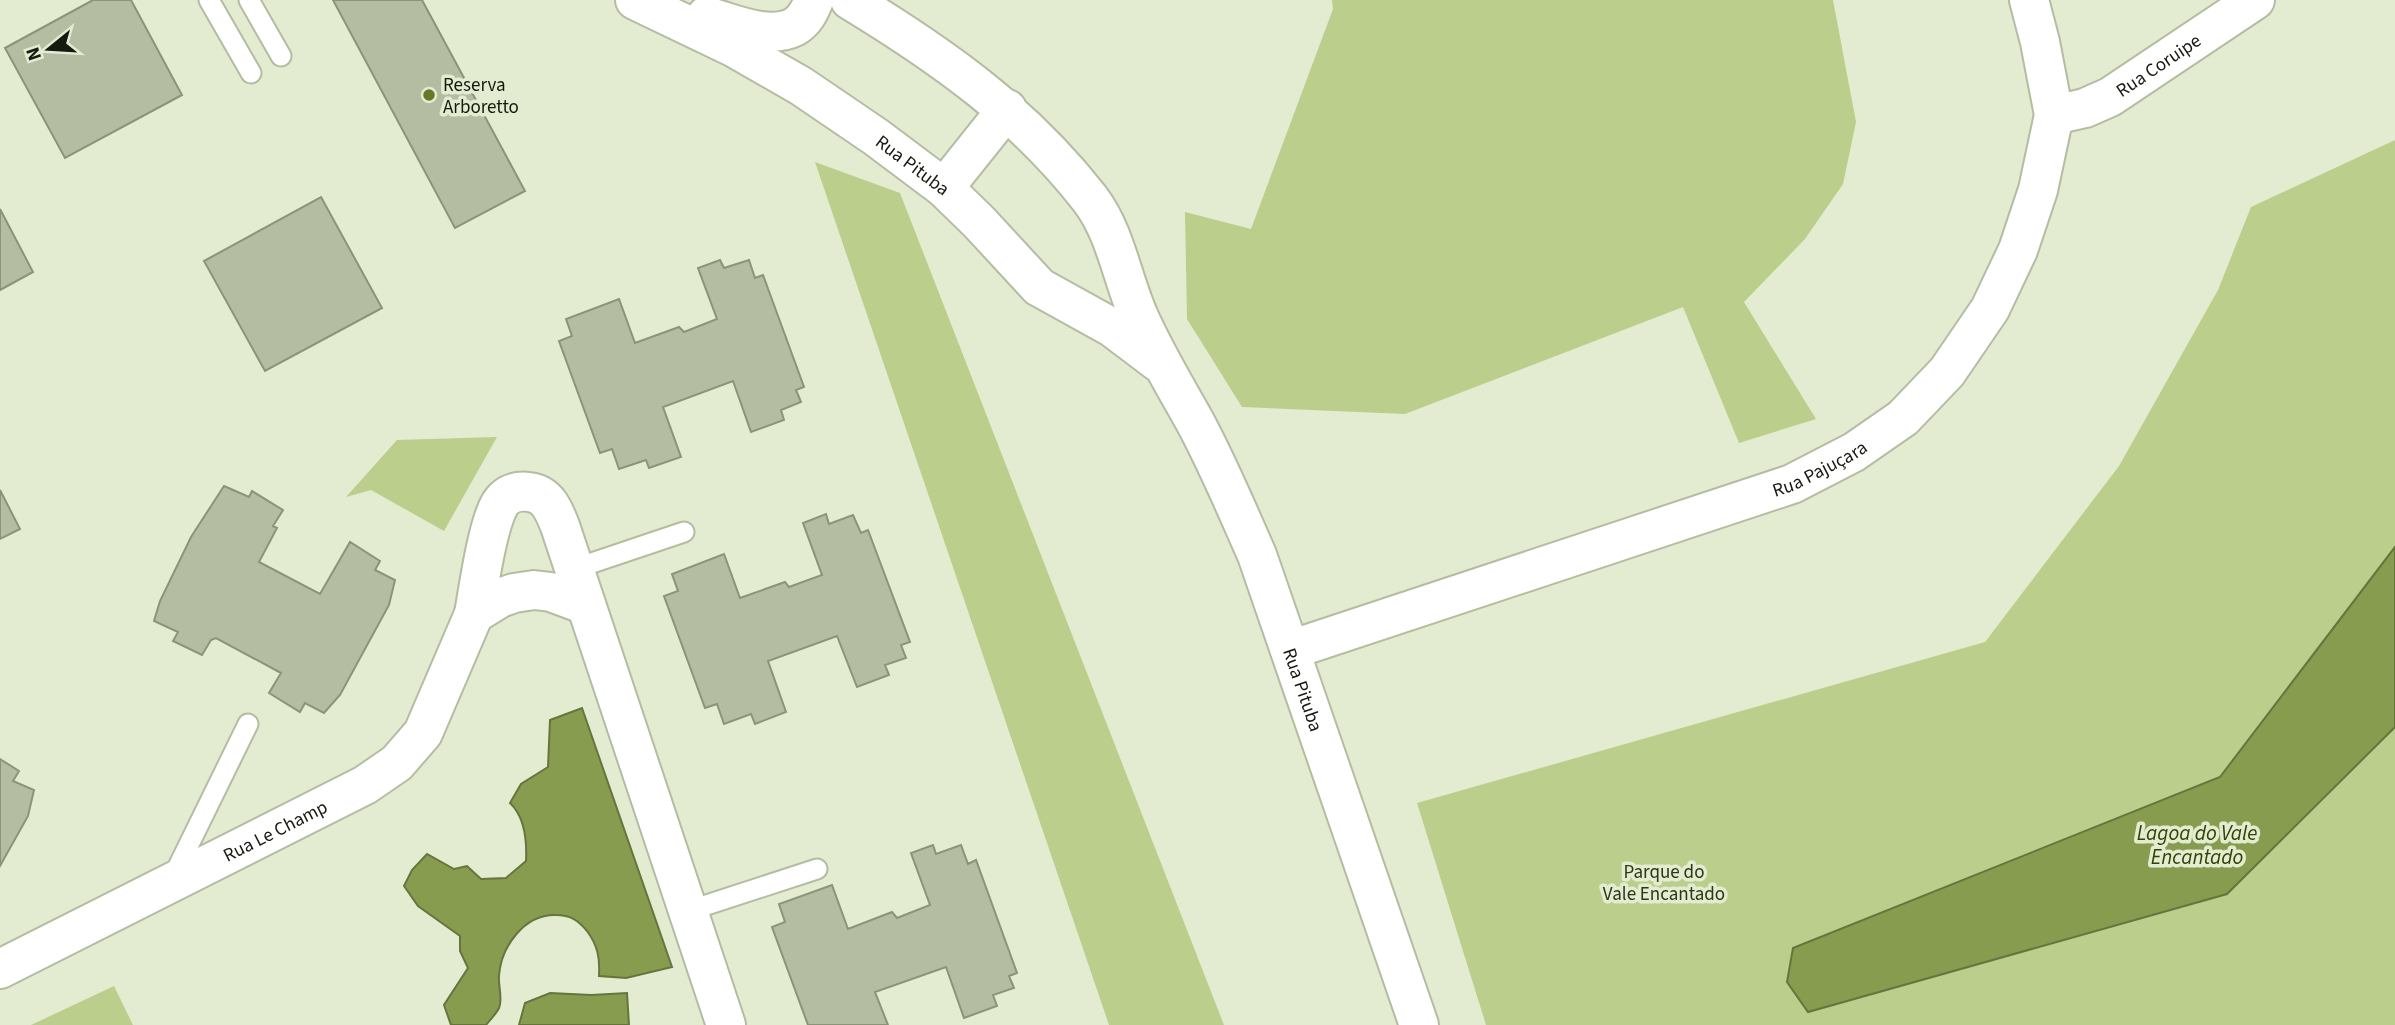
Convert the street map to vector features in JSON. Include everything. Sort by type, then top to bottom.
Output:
[{"type":"street","points":[[637,1],[760,31],[778,31],[795,27],[806,17],[814,0]]},
{"type":"street","name":"Rua Pituba","points":[[850,0],[959,71],[1007,109],[1046,148],[1092,202],[1114,245],[1138,314],[1162,366],[1195,422],[1257,555],[1419,1025]]},
{"type":"street","name":"Rua Pajuçara","points":[[1290,650],[1792,484],[1854,452],[1903,418],[1947,372],[1990,309],[2018,250],[2038,190],[2054,115],[2029,0]]},
{"type":"street","name":"Rua Coruipe","points":[[2054,115],[2085,108],[2110,97],[2256,0]]},
{"type":"street","name":"Rua Pituba","points":[[637,1],[733,47],[802,86],[876,137],[944,188],[1039,287],[1113,328],[1162,366]]},
{"type":"street","points":[[944,188],[1007,109]]},
{"type":"street","name":"Rua Le Champ","points":[[0,969],[365,785],[397,763],[423,733],[474,614],[493,518],[503,499],[520,491],[536,493],[551,504],[726,1025]]},
{"type":"street","points":[[474,614],[500,598],[534,590],[551,592],[586,605]]},
{"type":"lane","points":[[209,0],[251,73]]},
{"type":"lane","points":[[249,0],[281,56]]},
{"type":"lane","points":[[574,569],[684,532]]},
{"type":"lane","points":[[170,883],[248,724]]},
{"type":"lane","points":[[688,911],[817,869]]},
{"type":"green space","points":[[1332,0],[1833,0],[1856,122],[1843,184],[1805,239],[1744,302],[1816,419],[1739,443],[1683,307],[1405,414],[1242,407],[1187,319],[1185,212],[1251,229],[1333,9]]},
{"type":"green space","name":"Parque do Vale Encantado","points":[[2395,140],[2395,547],[2220,777],[1793,948],[2227,894],[2395,727],[2395,1025],[1486,1025],[1417,803],[1985,642],[2119,466],[2218,290],[2251,207]]},
{"type":"green space","points":[[815,162],[900,193],[1224,1025],[1109,1025]]},
{"type":"green space","points":[[497,437],[444,531],[371,490],[346,497],[397,440]]},
{"type":"green space","points":[[114,986],[133,1025],[31,1025]]},
{"type":"water","name":"Lagoa do Vale Encantado","points":[[2395,547],[2395,727],[2227,894],[1808,1012],[1787,982],[1793,948],[2220,777]]},
{"type":"water","points":[[582,708],[672,967],[626,978],[599,976],[596,947],[584,927],[565,916],[544,916],[524,926],[509,944],[499,976],[499,1008],[486,1025],[451,1025],[444,1005],[468,968],[460,951],[460,936],[418,906],[404,886],[412,870],[427,854],[454,869],[467,866],[481,879],[506,878],[526,861],[524,830],[519,815],[510,803],[521,784],[548,767],[550,720]]},
{"type":"water","points":[[550,993],[627,993],[629,1025],[519,1025],[525,1003]]},
{"type":"building","points":[[93,0],[131,0],[182,95],[65,158],[5,48]]},
{"type":"building","name":"Reserva Arboretto","points":[[333,0],[422,0],[525,191],[455,228]]},
{"type":"building","points":[[321,197],[382,308],[265,371],[204,261]]},
{"type":"building","points":[[0,209],[33,272],[0,290]]},
{"type":"building","points":[[720,260],[724,268],[749,260],[755,278],[763,275],[804,387],[796,390],[801,402],[781,410],[784,420],[751,432],[733,381],[663,407],[681,457],[649,468],[646,460],[619,469],[612,449],[600,453],[559,341],[572,336],[566,319],[619,299],[635,343],[679,327],[684,332],[717,319],[698,268]]},
{"type":"building","points":[[224,486],[249,497],[252,491],[283,510],[273,526],[277,528],[259,562],[320,594],[350,542],[380,561],[375,570],[395,580],[389,605],[340,695],[324,713],[305,703],[300,712],[269,693],[281,673],[216,638],[211,640],[202,655],[173,641],[178,632],[154,621],[160,601],[191,537]]},
{"type":"building","points":[[0,490],[20,529],[0,539]]},
{"type":"building","points":[[826,514],[829,524],[853,515],[861,533],[868,530],[910,642],[901,645],[906,658],[885,665],[889,675],[857,687],[837,636],[768,661],[786,712],[755,724],[751,714],[724,724],[717,704],[705,708],[664,596],[678,591],[672,574],[724,554],[740,598],[785,582],[789,587],[822,575],[803,523]]},
{"type":"building","points":[[0,759],[19,771],[13,781],[34,790],[28,816],[0,866]]},
{"type":"building","points":[[933,845],[936,854],[961,845],[968,864],[976,860],[1017,973],[1009,976],[1014,988],[993,995],[997,1006],[964,1018],[946,967],[875,992],[888,1025],[808,1025],[772,927],[785,922],[779,904],[832,885],[848,929],[892,912],[897,918],[930,905],[911,853]]},
{"type":"place","name":"Reserva Arboretto","points":[[429,95]]}]
